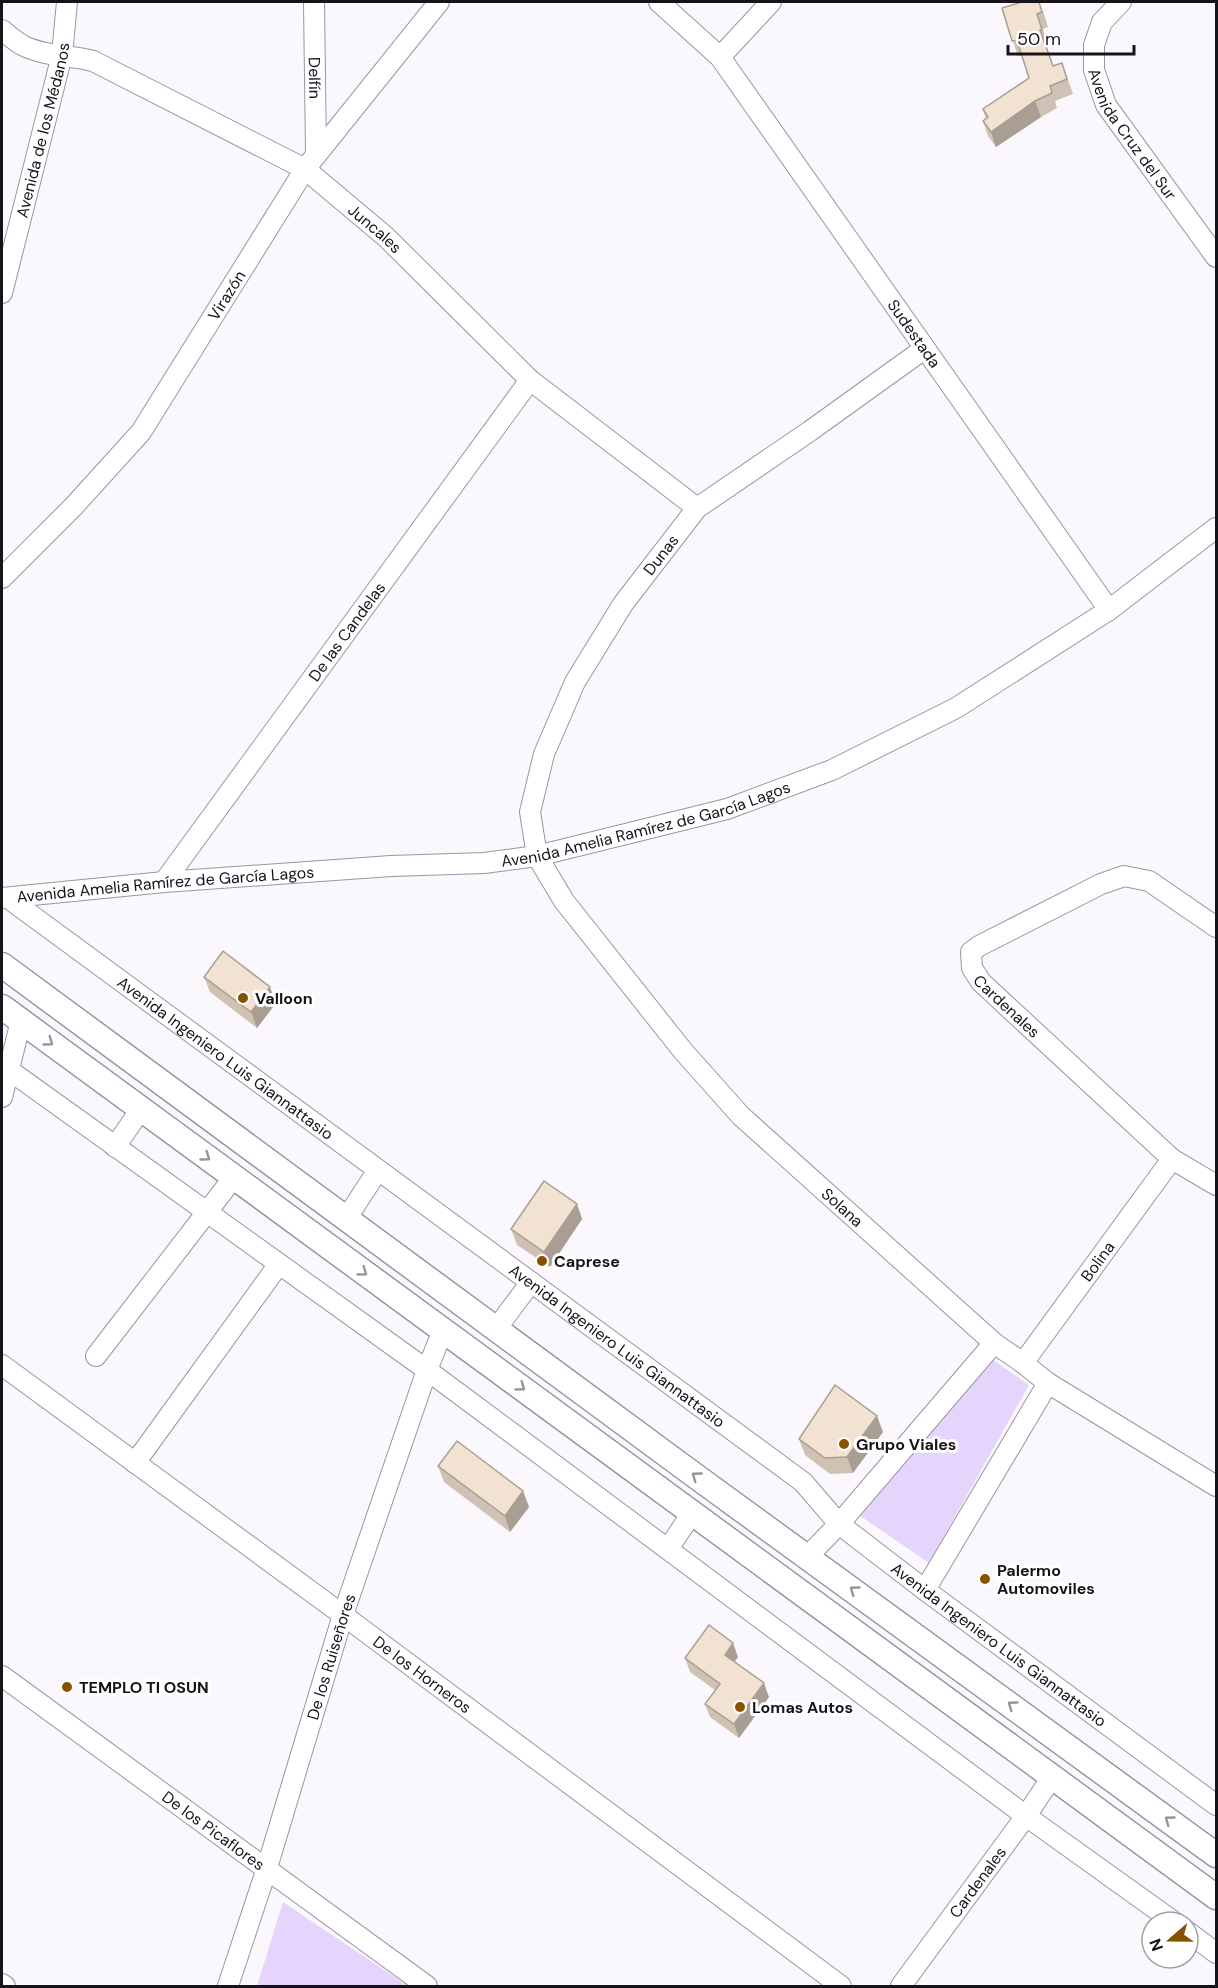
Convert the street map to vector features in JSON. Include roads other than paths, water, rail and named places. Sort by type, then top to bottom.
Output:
[{"type":"main road","points":[[2,965],[1216,1855]]},
{"type":"main road","points":[[2,1007],[1216,1897]]},
{"type":"street","name":"Avenida de los Médanos","points":[[2,293],[62,55],[67,2]]},
{"type":"street","name":"Delfín","points":[[311,162],[314,2]]},
{"type":"street","name":"Virazón","points":[[2,578],[74,506],[141,432],[311,162],[439,2]]},
{"type":"street","name":"Sudestada","points":[[659,2],[720,57],[1109,609]]},
{"type":"street","points":[[720,57],[771,2]]},
{"type":"street","name":"Avenida Cruz del Sur","points":[[1121,2],[1102,22],[1095,45],[1094,70],[1106,105],[1216,257]]},
{"type":"street","name":"Juncales","points":[[2,30],[22,45],[93,62],[311,162],[530,380],[697,508]]},
{"type":"street","name":"Dunas","points":[[537,856],[530,812],[544,754],[575,682],[623,604],[697,508],[924,349]]},
{"type":"street","name":"De las Candelas","points":[[164,882],[530,380]]},
{"type":"street","name":"Avenida Amelia Ramírez de García Lagos","points":[[4,898],[164,882],[391,866],[484,863],[537,856],[727,809],[832,770],[956,708],[1109,609],[1216,528]]},
{"type":"street","name":"Solana","points":[[537,856],[564,901],[625,980],[683,1052],[741,1116],[994,1343],[1048,1383],[1216,1486]]},
{"type":"street","name":"Cardenales","points":[[1216,927],[1149,881],[1124,876],[1101,884],[971,952],[972,968],[981,982],[1172,1159],[1216,1185]]},
{"type":"street","name":"Avenida Ingeniero Luis Giannattasio","points":[[4,898],[803,1482],[839,1524],[1216,1805]]},
{"type":"street","points":[[2,1097],[5,1068],[21,1021]]},
{"type":"street","points":[[5,1068],[427,1370],[1026,1816],[1157,1910]]},
{"type":"street","points":[[116,1147],[141,1109]]},
{"type":"street","name":"Bolina","points":[[1023,1363],[1172,1159]]},
{"type":"street","points":[[346,1219],[378,1170]]},
{"type":"street","points":[[96,1356],[205,1211],[234,1177]]},
{"type":"street","points":[[135,1463],[279,1264]]},
{"type":"street","points":[[496,1329],[531,1282]]},
{"type":"street","name":"De los Ruiseñores","points":[[228,1986],[266,1871],[343,1615],[427,1370],[443,1330]]},
{"type":"street","points":[[808,1556],[839,1524],[994,1343]]},
{"type":"street","name":"De los Horneros","points":[[2,1365],[343,1615],[841,1986]]},
{"type":"street","points":[[925,1590],[1048,1383]]},
{"type":"street","points":[[668,1550],[692,1513]]},
{"type":"street","name":"De los Picaflores","points":[[2,1676],[266,1871],[427,1986]]},
{"type":"street","name":"Cardenales","points":[[901,1986],[1052,1777]]},
{"type":"street","points":[[1200,1941],[1216,1953]]},
{"type":"place","name":"Valloon","points":[[243,998]]},
{"type":"place","name":"Caprese","points":[[542,1261]]},
{"type":"place","name":"Grupo Viales","points":[[844,1444]]},
{"type":"place","name":"Palermo Automoviles","points":[[985,1579]]},
{"type":"place","name":"TEMPLO TI OSUN","points":[[67,1687]]},
{"type":"place","name":"Lomas Autos","points":[[740,1707]]}]
